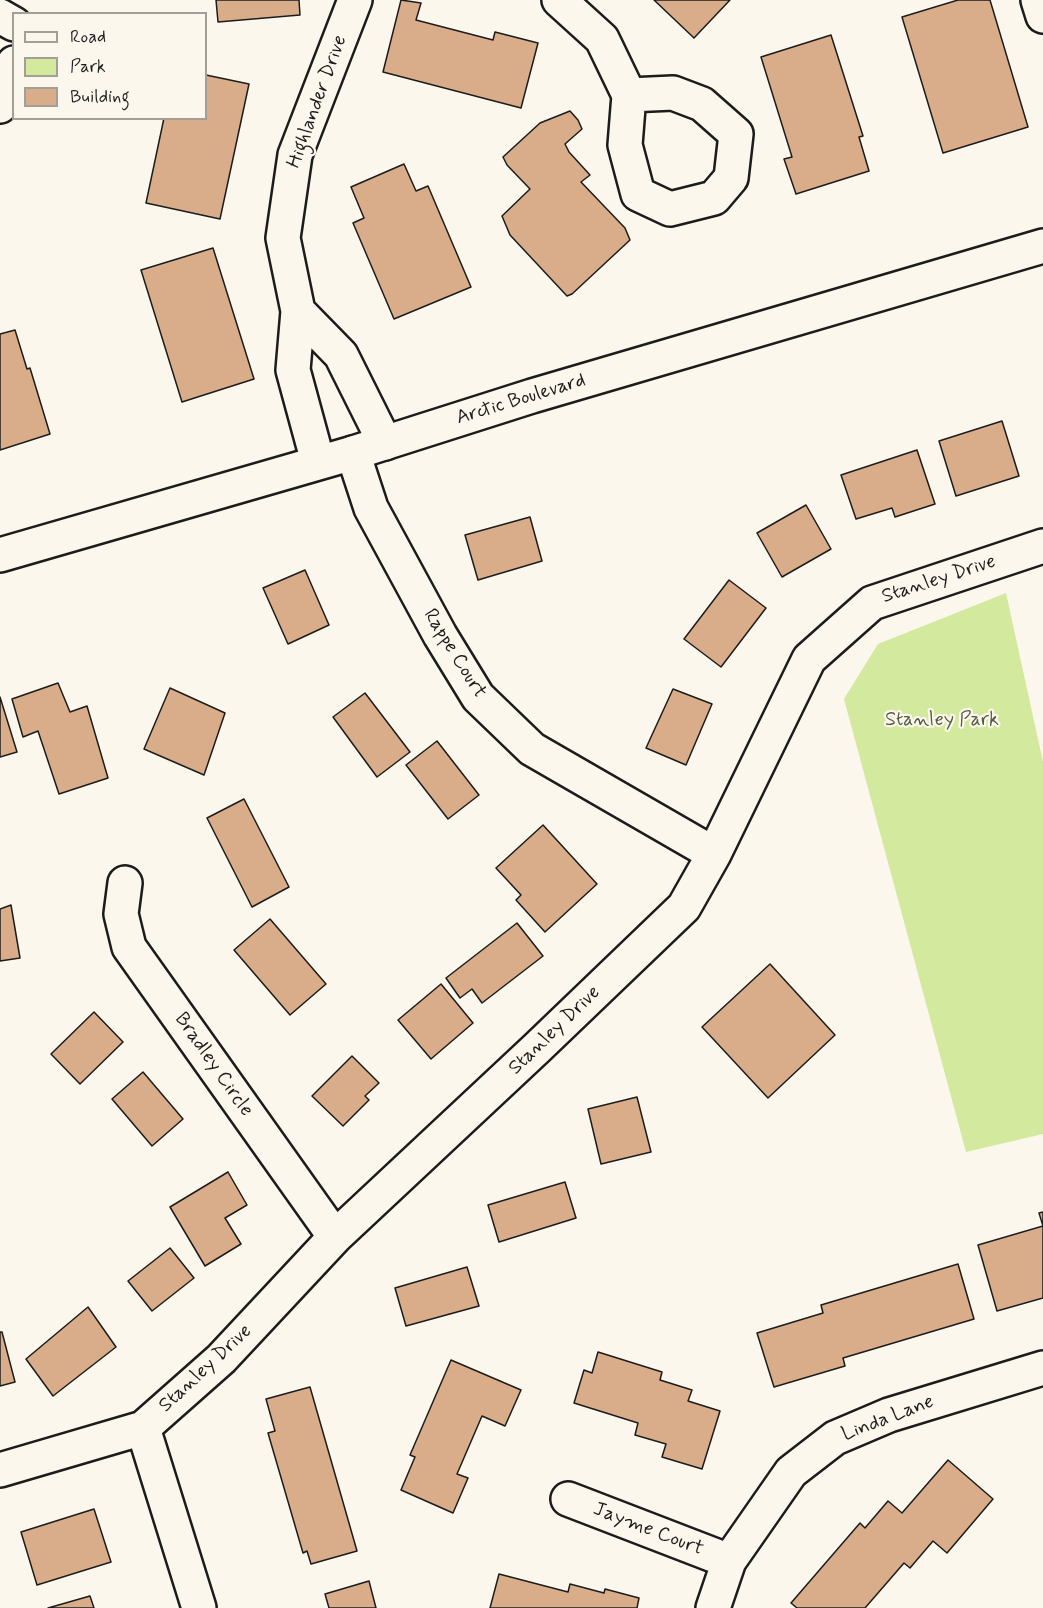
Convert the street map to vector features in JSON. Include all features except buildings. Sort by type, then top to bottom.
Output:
[{"type":"street","name":"Highlander Drive","points":[[318,462],[293,370],[298,311],[283,238],[295,155],[355,0]]},
{"type":"street","points":[[560,0],[602,39],[629,95]]},
{"type":"street","points":[[1038,0],[1043,16]]},
{"type":"street","points":[[0,106],[12,69]]},
{"type":"street","name":"Arctic Boulevard","points":[[0,555],[353,453],[532,396],[1043,246]]},
{"type":"street","points":[[298,311],[341,355],[385,443]]},
{"type":"street","name":"Rappe Court","points":[[353,453],[371,508],[440,635],[478,697],[532,749],[714,854]]},
{"type":"street","name":"Stanley Drive","points":[[0,1470],[143,1428],[221,1359],[335,1237],[684,907],[714,854],[809,659],[872,603],[1043,546]]},
{"type":"street","name":"Bradley Circle","points":[[125,883],[120,915],[129,947],[335,1237]]},
{"type":"street","name":"Linda Lane","points":[[713,1608],[729,1561],[791,1472],[835,1438],[889,1415],[1043,1368]]},
{"type":"street","points":[[143,1428],[199,1608]]},
{"type":"street","name":"Jayme Court","points":[[568,1499],[729,1561]]},
{"type":"green space","name":"Stanley Park","points":[[1006,593],[1043,762],[1043,1134],[966,1152],[844,699],[878,644]]}]
